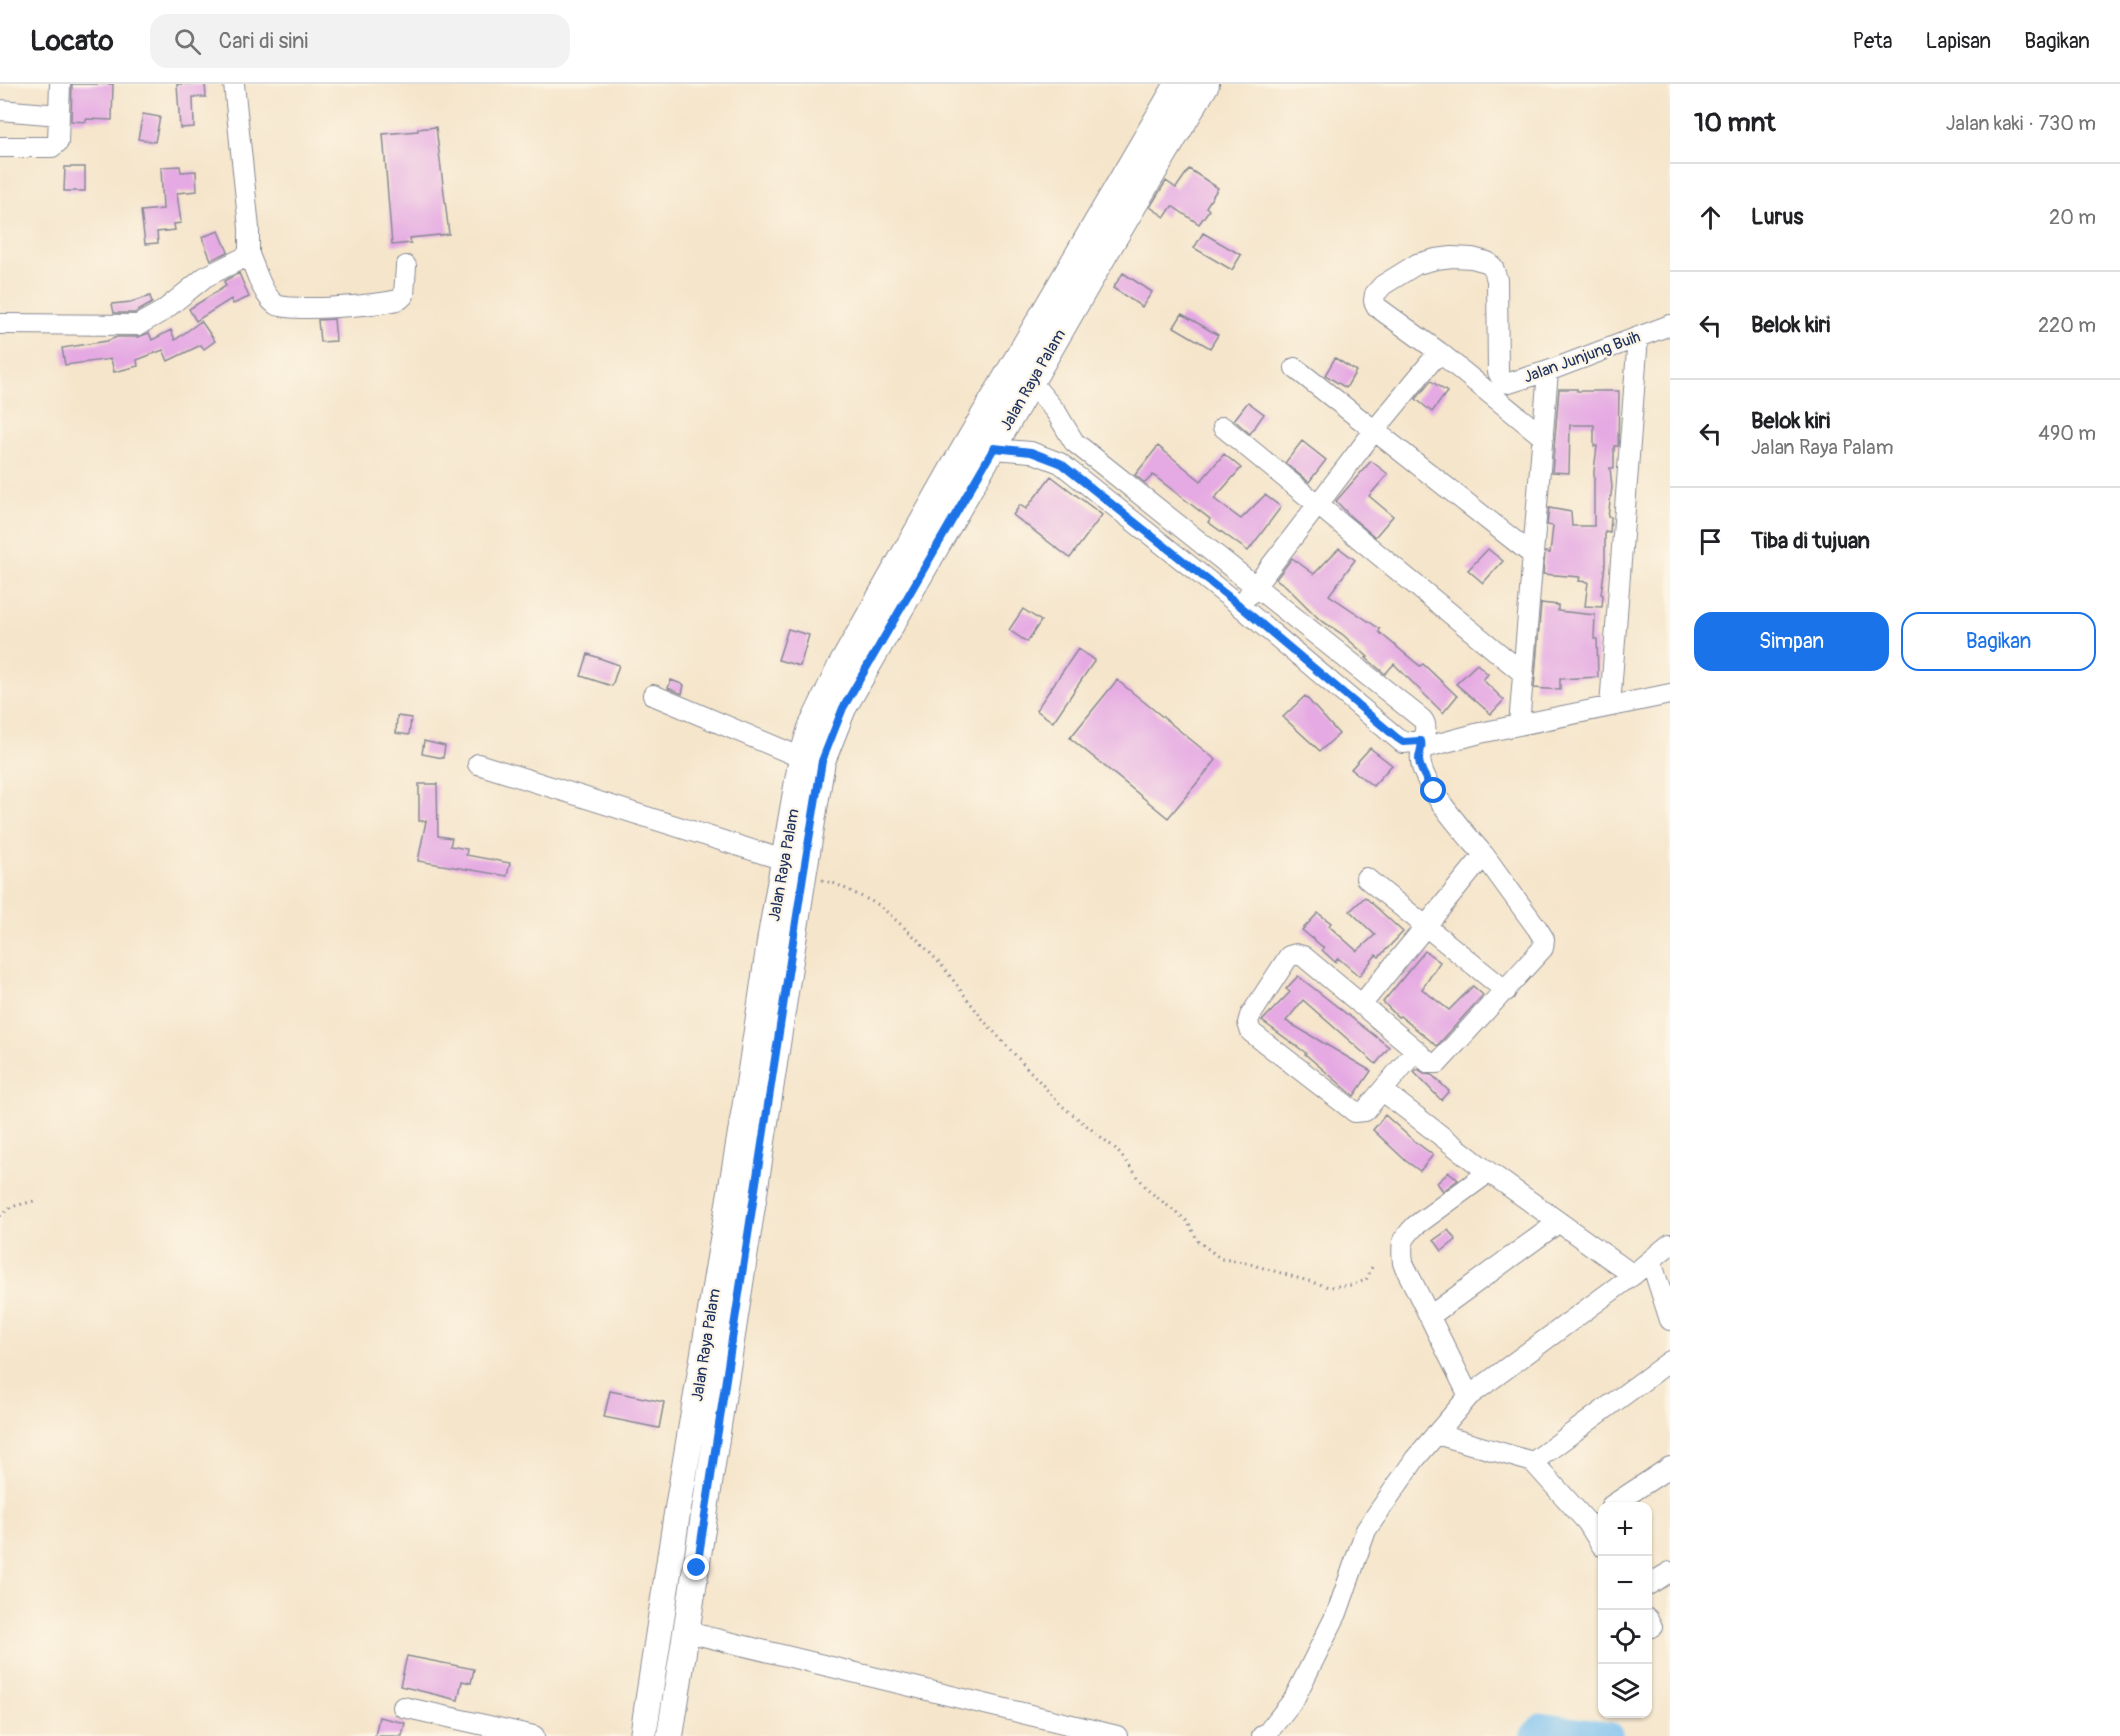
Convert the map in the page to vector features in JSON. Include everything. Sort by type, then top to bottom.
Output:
[{"type":"main road","name":"Jalan Raya Palam","points":[[643,1736],[676,1520],[711,1317],[793,868],[801,830],[822,761],[843,708],[1031,382],[1095,247],[1178,84]]},
{"type":"main road","name":"Jalan Raya Palam","points":[[801,830],[802,758],[811,728],[840,668],[955,465],[1011,373],[1206,84]]},
{"type":"main road","name":"Jalan Raya Palam","points":[[670,1736],[687,1632],[793,868]]},
{"type":"street","points":[[0,147],[56,146],[60,84]]},
{"type":"street","points":[[234,84],[249,228],[249,255],[262,285],[274,303],[283,308],[293,309],[395,302],[404,295],[406,266]]},
{"type":"street","points":[[0,110],[59,115]]},
{"type":"street","points":[[0,324],[138,325],[163,311],[205,277],[249,255]]},
{"type":"street","name":"Jalan Junjung Buih","points":[[1439,352],[1377,308],[1374,301],[1375,294],[1383,285],[1417,264],[1452,257],[1472,258],[1487,262],[1493,267],[1497,280],[1497,357],[1500,378],[1495,386]]},
{"type":"street","name":"Jalan Junjung Buih","points":[[1495,386],[1548,371],[1670,325]]},
{"type":"street","points":[[1610,706],[1638,337]]},
{"type":"street","points":[[1239,605],[1256,588],[1374,431],[1439,352],[1495,386],[1543,437]]},
{"type":"street","points":[[1295,368],[1534,556]]},
{"type":"street","points":[[1519,725],[1548,371]]},
{"type":"street","points":[[1031,382],[1056,412],[1074,442],[1422,719],[1426,727],[1419,759],[1420,768],[1446,810],[1484,855],[1538,928],[1544,939],[1543,948],[1438,1064],[1429,1063],[1416,1050],[1303,956],[1296,954],[1289,956],[1250,1016],[1248,1028],[1355,1112],[1365,1112],[1416,1050]]},
{"type":"street","points":[[1223,427],[1524,674]]},
{"type":"street","points":[[1060,463],[1074,442]]},
{"type":"street","points":[[994,448],[1031,452],[1060,463],[1239,605],[1403,742],[1422,744],[1670,694]]},
{"type":"street","points":[[653,695],[802,758]]},
{"type":"street","points":[[478,764],[793,868]]},
{"type":"street","points":[[1360,1005],[1484,855]]},
{"type":"street","points":[[1366,878],[1506,991]]},
{"type":"street","points":[[1383,1090],[1489,1172],[1633,1275]]},
{"type":"street","points":[[1469,1396],[1403,1263],[1401,1248],[1405,1236],[1415,1226],[1489,1172]]},
{"type":"street","points":[[1430,1316],[1559,1222]]},
{"type":"street","points":[[1262,1736],[1268,1732],[1294,1699],[1337,1612],[1366,1530],[1415,1459],[1469,1396],[1633,1275],[1670,1244]]},
{"type":"street","points":[[1651,1261],[1670,1320]]},
{"type":"street","points":[[1533,1462],[1670,1361]]},
{"type":"street","points":[[1436,1434],[1533,1462],[1595,1517]]},
{"type":"street","points":[[1617,1502],[1670,1467]]},
{"type":"street","points":[[1652,1582],[1670,1572]]},
{"type":"street","points":[[687,1632],[1118,1736]]},
{"type":"street","points":[[403,1707],[534,1736]]},
{"type":"path","points":[[793,868],[836,884],[879,905],[918,940],[944,968],[984,1021],[1062,1106],[1116,1149],[1149,1191],[1186,1221],[1198,1241],[1221,1259],[1243,1262],[1329,1287],[1351,1285],[1366,1280],[1372,1267]]},
{"type":"path","points":[[0,1216],[11,1207],[34,1202]]},
{"type":"building","points":[[72,84],[113,84],[112,120],[71,121]]},
{"type":"building","points":[[177,84],[205,84],[206,97],[193,97],[194,127],[180,128]]},
{"type":"building","points":[[143,114],[160,117],[155,142],[138,139]]},
{"type":"building","points":[[436,127],[449,234],[410,238],[411,243],[392,245],[383,134]]},
{"type":"building","points":[[180,166],[181,172],[196,171],[197,191],[177,193],[181,223],[174,224],[175,230],[157,232],[158,243],[145,244],[141,211],[163,209],[161,167]]},
{"type":"building","points":[[65,167],[85,167],[85,191],[64,191]]},
{"type":"building","points":[[1189,169],[1218,188],[1206,207],[1209,210],[1199,224],[1172,206],[1165,217],[1150,207],[1166,181],[1176,188]]},
{"type":"building","points":[[219,231],[228,252],[211,260],[202,237]]},
{"type":"building","points":[[1203,233],[1241,255],[1232,270],[1194,248]]},
{"type":"building","points":[[239,273],[249,297],[233,304],[231,299],[196,321],[189,309],[226,286],[224,281]]},
{"type":"building","points":[[1123,273],[1152,292],[1142,307],[1113,288]]},
{"type":"building","points":[[150,296],[152,303],[135,313],[114,313],[112,304],[131,302]]},
{"type":"building","points":[[1182,314],[1218,335],[1210,348],[1174,327]]},
{"type":"building","points":[[334,319],[336,341],[320,342],[318,320]]},
{"type":"building","points":[[201,321],[215,341],[204,349],[201,345],[168,361],[163,350],[137,360],[138,366],[114,372],[111,359],[65,365],[62,348],[107,341],[117,337],[138,337],[149,333],[152,340],[171,330],[175,340]]},
{"type":"building","points":[[1335,358],[1356,371],[1346,388],[1325,375]]},
{"type":"building","points":[[1431,381],[1447,392],[1432,412],[1416,399]]},
{"type":"building","points":[[1559,389],[1619,391],[1618,446],[1614,446],[1614,468],[1610,468],[1612,487],[1608,517],[1611,517],[1610,533],[1605,532],[1602,607],[1585,606],[1588,582],[1579,581],[1580,577],[1543,574],[1545,552],[1550,553],[1553,526],[1547,525],[1549,508],[1571,512],[1572,526],[1594,526],[1594,471],[1597,446],[1594,446],[1594,425],[1570,425],[1569,473],[1552,472]]},
{"type":"building","points":[[1248,402],[1264,414],[1250,434],[1234,420]]},
{"type":"building","points":[[1302,441],[1326,460],[1309,482],[1285,463]]},
{"type":"building","points":[[1158,446],[1201,481],[1224,454],[1241,468],[1214,499],[1241,519],[1265,495],[1281,507],[1248,551],[1208,522],[1210,519],[1153,475],[1145,483],[1135,475]]},
{"type":"building","points":[[1371,461],[1388,474],[1369,496],[1393,516],[1375,537],[1336,501]]},
{"type":"building","points":[[1051,476],[1102,515],[1070,558],[1013,515],[1020,505],[1026,509]]},
{"type":"building","points":[[1339,548],[1355,560],[1329,595],[1380,629],[1379,632],[1420,666],[1423,664],[1457,696],[1443,713],[1394,664],[1385,674],[1342,634],[1319,619],[1276,579],[1292,558],[1314,574]]},
{"type":"building","points":[[1488,549],[1503,561],[1483,583],[1468,570]]},
{"type":"building","points":[[1541,603],[1558,605],[1558,611],[1595,615],[1594,639],[1597,639],[1598,677],[1560,679],[1560,690],[1534,688]]},
{"type":"building","points":[[1023,609],[1041,621],[1027,642],[1009,630]]},
{"type":"building","points":[[788,629],[809,635],[800,666],[778,660]]},
{"type":"building","points":[[1078,649],[1095,660],[1053,722],[1036,710]]},
{"type":"building","points":[[588,654],[619,665],[612,686],[581,676]]},
{"type":"building","points":[[1477,664],[1488,674],[1483,680],[1504,700],[1491,714],[1456,684]]},
{"type":"building","points":[[671,680],[684,685],[682,694],[668,688]]},
{"type":"building","points":[[1117,680],[1216,760],[1168,818],[1070,738]]},
{"type":"building","points":[[1305,696],[1339,734],[1320,751],[1283,717]]},
{"type":"building","points":[[397,716],[411,718],[409,735],[396,733]]},
{"type":"building","points":[[424,741],[445,746],[443,758],[422,754]]},
{"type":"building","points":[[1370,748],[1392,765],[1373,786],[1351,769]]},
{"type":"building","points":[[419,784],[437,784],[438,836],[452,838],[450,846],[467,849],[466,855],[510,863],[507,876],[418,861],[426,821],[419,821]]},
{"type":"building","points":[[1365,897],[1403,932],[1379,957],[1376,955],[1359,976],[1338,958],[1335,962],[1322,950],[1324,948],[1302,930],[1318,913],[1331,923],[1329,926],[1357,951],[1375,935],[1350,911]]},
{"type":"building","points":[[1425,951],[1440,962],[1422,989],[1449,1010],[1473,986],[1483,995],[1437,1046],[1400,1016],[1398,1017],[1383,1002]]},
{"type":"building","points":[[1298,976],[1389,1047],[1376,1064],[1303,1000],[1286,1021],[1371,1071],[1354,1096],[1306,1053],[1262,1021],[1290,992],[1286,989]]},
{"type":"building","points":[[1418,1069],[1424,1074],[1432,1075],[1449,1091],[1441,1100],[1414,1072]]},
{"type":"building","points":[[1385,1115],[1433,1155],[1420,1171],[1373,1130]]},
{"type":"building","points":[[1449,1172],[1458,1180],[1443,1191],[1437,1183]]},
{"type":"building","points":[[1448,1230],[1456,1240],[1442,1251],[1434,1240]]},
{"type":"building","points":[[610,1391],[664,1402],[659,1428],[604,1417]]},
{"type":"building","points":[[407,1656],[474,1669],[471,1683],[462,1681],[458,1700],[400,1686]]},
{"type":"building","points":[[379,1717],[405,1723],[402,1736],[375,1736]]},
{"type":"waterway","points":[[1534,1736],[1542,1727],[1609,1736]]},
{"type":"route","points":[[697,1568],[822,761],[843,708],[994,448],[1031,452],[1060,463],[1239,605],[1397,738],[1408,743],[1421,741],[1423,748],[1420,752],[1420,768],[1434,791]]}]
